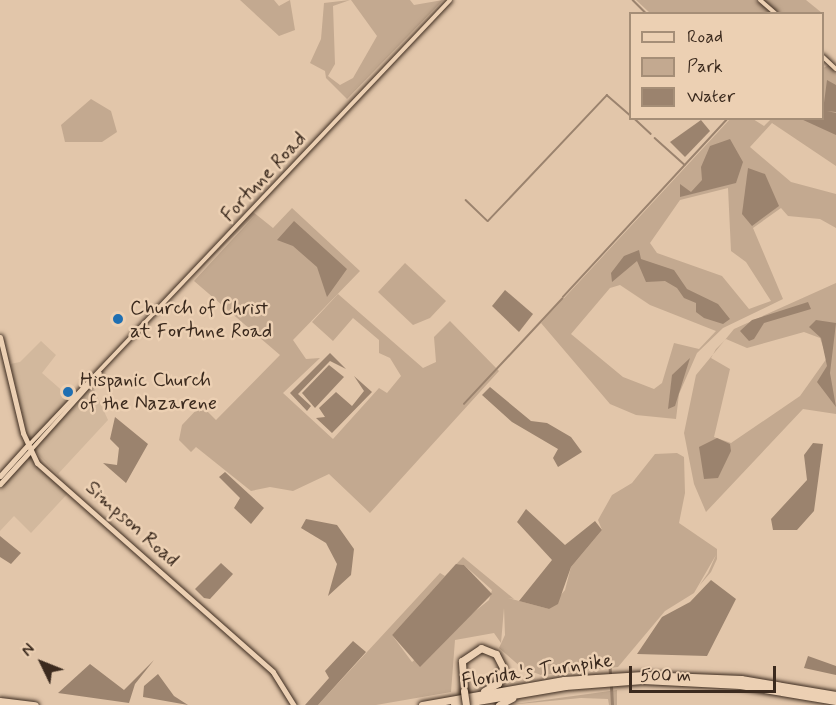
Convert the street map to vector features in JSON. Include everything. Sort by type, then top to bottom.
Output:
[{"type":"highway","points":[[452,702],[498,683],[503,668],[496,654],[481,648],[465,656],[464,691],[466,705]]},
{"type":"highway","name":"Florida's Turnpike","points":[[452,702],[564,680],[643,675],[741,679],[836,695]]},
{"type":"highway","name":"Florida's Turnpike","points":[[422,705],[565,686],[696,681],[836,701]]},
{"type":"highway","points":[[499,705],[565,686]]},
{"type":"highway","points":[[0,701],[35,705]]},
{"type":"main road","name":"Simpson Road","points":[[0,338],[24,437],[28,448],[48,474],[273,672],[294,705]]},
{"type":"main road","name":"Fortune Road","points":[[0,476],[28,448]]},
{"type":"main road","name":"Fortune Road","points":[[0,484],[28,448]]},
{"type":"street","name":"Fortune Road","points":[[28,448],[450,0]]},
{"type":"street","points":[[760,0],[774,12]]},
{"type":"street","points":[[824,58],[836,69]]},
{"type":"street","name":"Fortune Road","points":[[28,448],[100,373]]},
{"type":"street","points":[[24,437],[37,437]]},
{"type":"shaded area","points":[[41,341],[56,355],[42,373],[74,401],[33,439],[28,437],[10,364],[20,362]]},
{"type":"shaded area","points":[[92,385],[108,420],[58,474],[72,489],[33,449]]},
{"type":"shaded area","points":[[36,457],[70,491],[31,533],[14,516],[0,531],[0,483],[24,458]]},
{"type":"green space","points":[[240,0],[274,0],[279,6],[290,0],[295,30],[279,36]]},
{"type":"green space","points":[[350,0],[333,6],[335,64],[328,76],[340,85],[353,78],[377,36],[351,0],[410,0],[414,5],[443,0],[347,99],[326,78],[325,71],[310,63],[321,39],[324,3]]},
{"type":"green space","points":[[636,0],[758,0],[773,12],[649,12]]},
{"type":"green space","points":[[761,0],[806,0],[821,12],[777,12]]},
{"type":"green space","points":[[829,65],[836,71],[836,166],[772,123],[750,147],[791,182],[836,194],[836,228],[820,219],[788,216],[781,208],[753,228],[783,299],[723,328],[697,353],[679,394],[676,419],[636,415],[610,404],[541,323],[729,120],[755,120],[764,126],[770,120],[824,120],[824,68]],"holes":[[[728,188],[731,251],[746,262],[771,301],[749,309],[722,276],[657,253],[650,243],[680,200]],[[620,285],[650,305],[716,331],[699,349],[674,343],[662,383],[654,389],[623,377],[571,334],[610,288]]]},
{"type":"green space","points":[[91,99],[111,111],[117,132],[102,142],[65,142],[61,125]]},
{"type":"green space","points":[[292,208],[360,271],[293,340],[306,359],[320,358],[283,393],[333,439],[379,388],[387,393],[401,376],[390,358],[379,353],[379,340],[353,318],[333,341],[312,322],[338,294],[423,368],[436,362],[434,337],[450,321],[499,371],[370,513],[329,474],[293,491],[270,487],[251,491],[196,447],[191,452],[179,440],[182,425],[201,405],[216,420],[280,355],[194,281],[255,215],[192,277],[253,212],[273,228]]},
{"type":"green space","points":[[405,263],[446,301],[430,318],[413,325],[378,292]]},
{"type":"green space","points":[[836,283],[836,414],[803,409],[706,512],[694,484],[684,433],[696,375],[713,354],[711,358],[730,369],[714,437],[731,443],[800,396],[827,358],[820,338],[804,332],[747,348],[726,339],[724,341],[734,329]]},
{"type":"green space","points":[[677,453],[684,457],[685,493],[679,523],[717,549],[717,559],[711,572],[699,586],[716,555],[694,593],[665,611],[618,667],[541,675],[522,668],[499,648],[505,635],[504,608],[501,643],[494,633],[455,640],[451,692],[376,705],[318,705],[440,573],[445,576],[449,572],[392,635],[412,662],[489,600],[492,590],[464,565],[456,564],[463,557],[514,599],[508,598],[549,609],[565,590],[571,567],[602,530],[598,520],[612,495],[632,483],[655,454]]},
{"type":"green space","points":[[617,690],[617,705],[609,705],[608,699],[581,698],[508,705]]},
{"type":"water","points":[[827,80],[836,85],[836,112],[827,111],[836,113],[836,135],[803,120],[824,120]]},
{"type":"water","points":[[701,120],[710,131],[685,157],[670,142]]},
{"type":"water","points":[[730,139],[743,162],[736,183],[680,197],[680,184],[691,192],[702,180],[701,167],[710,146]]},
{"type":"water","points":[[748,168],[765,174],[779,206],[752,226],[742,214]]},
{"type":"water","points":[[294,221],[347,269],[327,297],[317,267],[293,246],[277,240]]},
{"type":"water","points":[[639,250],[641,259],[674,270],[687,289],[718,304],[730,319],[723,324],[704,318],[696,312],[696,303],[684,298],[677,288],[665,281],[646,282],[637,261],[612,282],[611,273],[624,256]]},
{"type":"water","points":[[505,290],[533,314],[519,332],[492,306]]},
{"type":"water","points":[[808,302],[811,309],[764,323],[754,339],[749,341],[740,331],[752,320]]},
{"type":"water","points":[[816,320],[836,323],[830,373],[836,407],[817,382],[827,366],[821,338],[809,327]]},
{"type":"water","points":[[330,353],[346,369],[330,361],[298,394],[311,406],[307,411],[290,393]]},
{"type":"water","points":[[690,358],[675,406],[668,409],[672,375]]},
{"type":"water","points":[[329,365],[344,377],[315,408],[302,393]]},
{"type":"water","points":[[354,376],[372,392],[332,433],[316,418],[325,417],[319,408],[336,392],[352,406],[364,391]]},
{"type":"water","points":[[490,387],[531,421],[547,423],[571,437],[582,452],[558,467],[553,458],[558,449],[512,422],[482,395]]},
{"type":"water","points":[[115,417],[148,444],[126,483],[103,463],[117,465],[119,448],[110,439]]},
{"type":"water","points":[[717,438],[730,444],[731,451],[718,478],[704,479],[699,447]]},
{"type":"water","points":[[813,443],[823,444],[814,511],[797,530],[773,530],[771,519],[807,480],[804,455]]},
{"type":"water","points":[[225,472],[264,508],[251,524],[234,508],[240,498],[219,477]]},
{"type":"water","points":[[526,509],[565,545],[595,521],[602,530],[571,567],[558,604],[549,609],[519,601],[552,560],[517,522]]},
{"type":"water","points":[[306,519],[337,525],[354,549],[351,575],[328,596],[337,564],[326,543],[301,528]]},
{"type":"water","points":[[0,536],[21,553],[11,564],[0,557]]},
{"type":"water","points":[[221,563],[233,574],[210,599],[204,598],[195,589]]},
{"type":"water","points":[[456,564],[464,565],[492,594],[420,667],[392,635]]},
{"type":"water","points":[[711,580],[736,599],[707,656],[637,654],[662,617],[690,602]]},
{"type":"water","points":[[353,641],[366,652],[318,705],[305,705],[329,678],[325,671]]},
{"type":"water","points":[[808,656],[836,666],[836,675],[804,668]]},
{"type":"water","points":[[154,660],[135,684],[129,703],[58,693],[90,664],[124,690]]},
{"type":"water","points":[[158,674],[174,696],[188,705],[143,697],[144,686]]},
{"type":"waterway","points":[[633,0],[645,12]]},
{"type":"waterway","points":[[466,200],[488,221],[607,95],[629,114]]},
{"type":"waterway","points":[[636,120],[651,134]]},
{"type":"waterway","points":[[563,297],[726,120]]},
{"type":"waterway","points":[[655,138],[685,165]]},
{"type":"waterway","points":[[464,404],[562,299]]},
{"type":"waterway","points":[[609,656],[610,673]]},
{"type":"waterway","points":[[611,686],[612,705]]},
{"type":"place","name":"Church of Christ at Fortune Road","points":[[118,319]]},
{"type":"place","name":"Hispanic Church of the Nazarene","points":[[68,392]]}]
